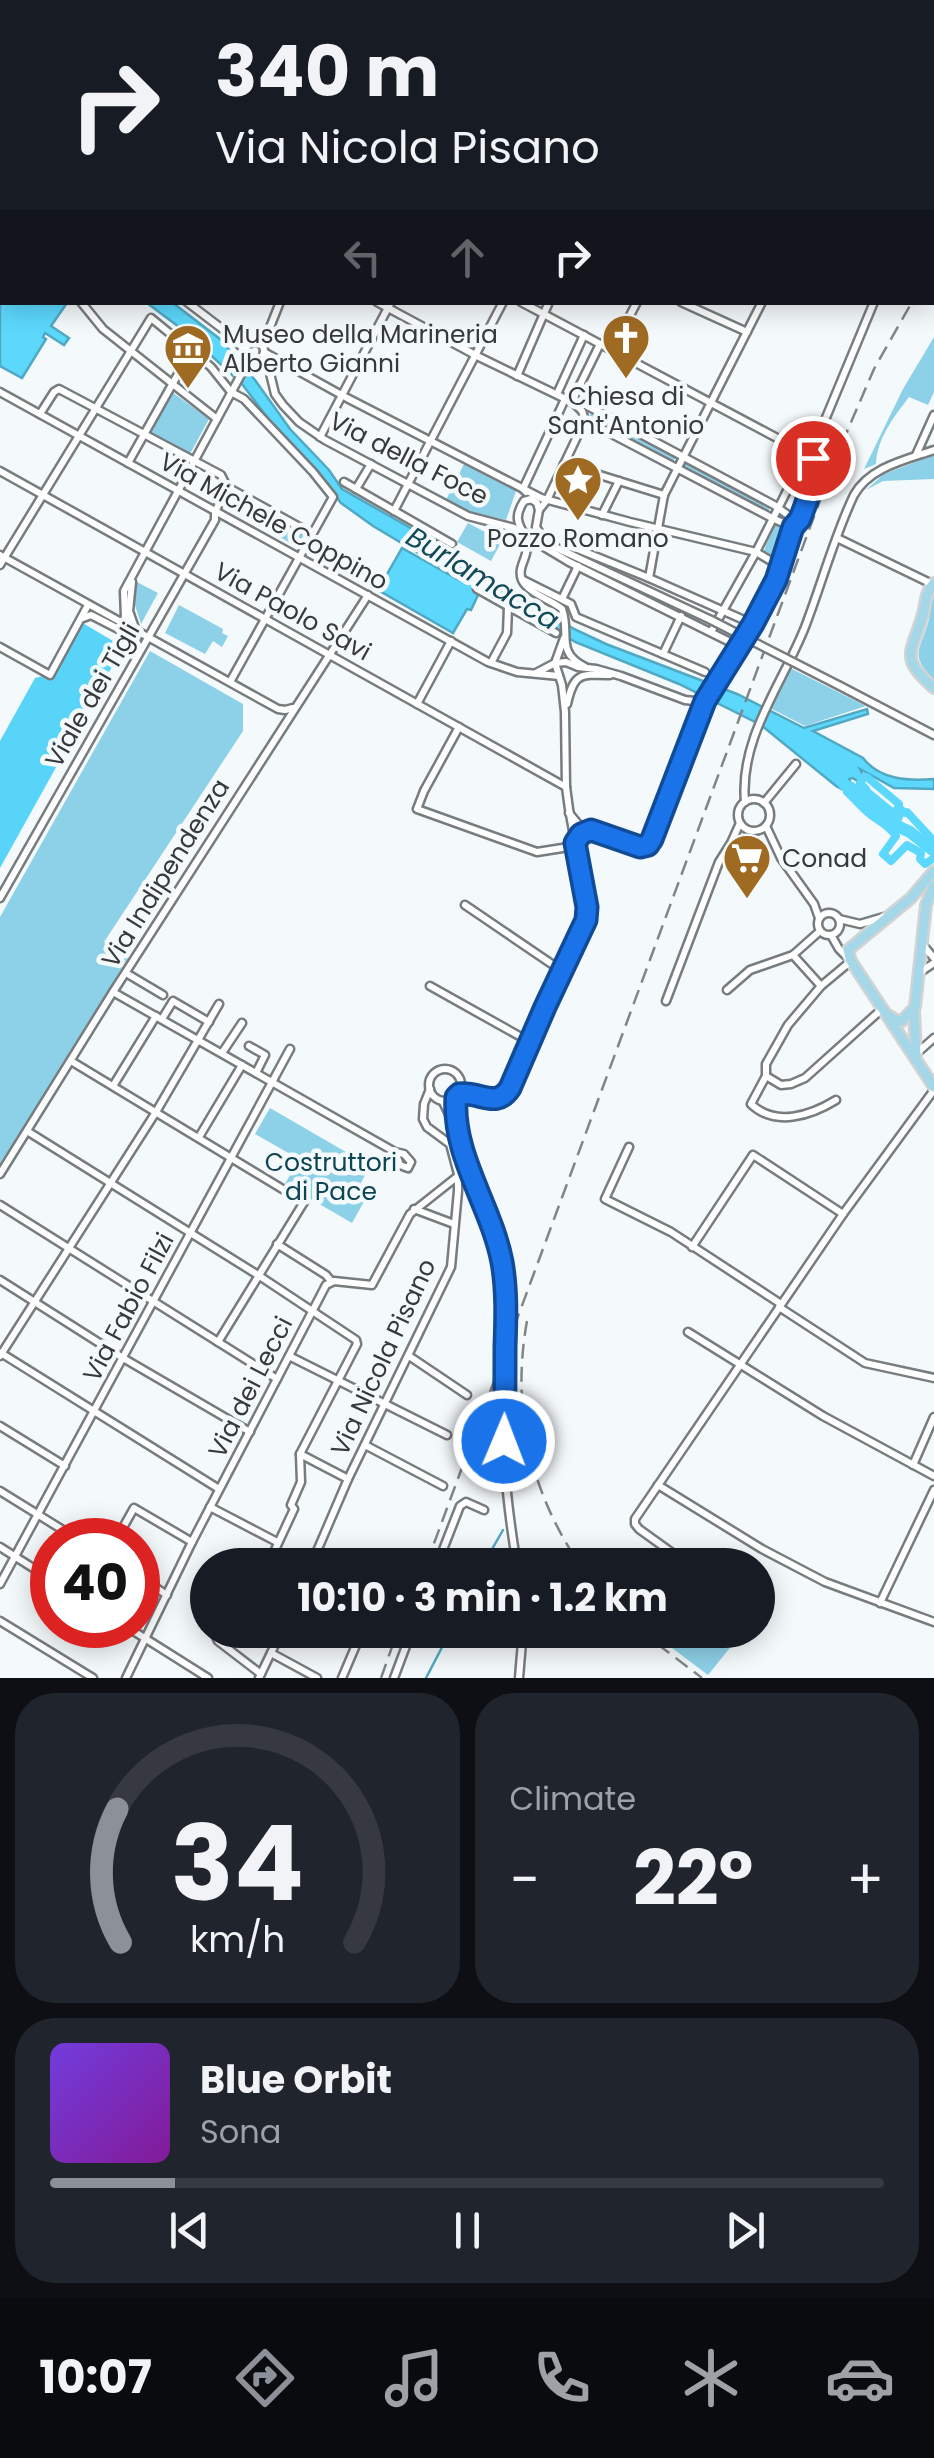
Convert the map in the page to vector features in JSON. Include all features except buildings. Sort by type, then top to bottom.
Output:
[{"type":"main road","points":[[933,584],[926,595],[911,655],[915,671],[934,688]]},
{"type":"main road","points":[[934,871],[914,894],[849,947],[851,961],[934,1088]]},
{"type":"main road","points":[[916,1058],[914,1007],[926,905],[934,886]]},
{"type":"main road","points":[[883,1011],[902,1021],[914,1007]]},
{"type":"street","points":[[83,305],[103,329],[217,419]]},
{"type":"street","points":[[191,305],[225,331],[258,343],[343,396],[547,500],[756,552],[781,567]]},
{"type":"street","points":[[250,358],[264,349],[279,305]]},
{"type":"street","points":[[394,511],[502,305]]},
{"type":"street","points":[[527,305],[811,455]]},
{"type":"street","points":[[518,376],[548,305]]},
{"type":"street","points":[[612,350],[635,305]]},
{"type":"street","points":[[688,305],[747,332]]},
{"type":"street","points":[[649,578],[664,495],[760,305]]},
{"type":"street","points":[[570,813],[575,822],[591,830],[640,847],[649,844],[705,701],[753,624],[781,567],[811,455],[873,305]]},
{"type":"street","points":[[320,437],[390,306],[582,410],[584,420],[539,510],[539,533],[934,734]]},
{"type":"street","points":[[133,632],[2,559],[151,318],[211,366],[314,472],[333,498],[230,682]]},
{"type":"street","name":"Via della Foce","points":[[225,331],[250,358],[268,369],[280,402],[298,422],[320,437],[468,516],[530,536]]},
{"type":"street","points":[[557,394],[584,336]]},
{"type":"street","points":[[140,649],[124,614],[124,594],[250,358],[252,343]]},
{"type":"street","points":[[574,403],[600,344]]},
{"type":"street","points":[[128,463],[191,351]]},
{"type":"street","points":[[564,380],[571,386],[580,383]]},
{"type":"street","points":[[40,414],[58,389],[221,475],[227,487],[312,534]]},
{"type":"street","name":"Via Michele Coppino","points":[[0,392],[491,664],[514,672],[558,676]]},
{"type":"street","points":[[523,489],[565,399]]},
{"type":"street","points":[[574,403],[582,403],[683,456],[778,508],[794,523]]},
{"type":"street","points":[[915,456],[934,415]]},
{"type":"street","points":[[584,420],[772,518],[794,523]]},
{"type":"street","points":[[745,802],[745,774],[756,734],[812,609],[852,500],[861,484],[876,472],[934,450]]},
{"type":"street","points":[[356,489],[371,464]]},
{"type":"street","points":[[564,464],[664,495]]},
{"type":"street","points":[[711,632],[798,467]]},
{"type":"street","name":"Via Paolo Savi","points":[[0,471],[566,786]]},
{"type":"street","points":[[602,515],[619,480]]},
{"type":"street","points":[[344,482],[452,544]]},
{"type":"street","name":"Viale dei Tigli","points":[[0,898],[215,520],[227,487]]},
{"type":"street","points":[[523,489],[539,510]]},
{"type":"street","points":[[277,1244],[332,1281],[372,1285],[408,1216],[458,1176],[451,1146],[423,1121],[431,1078],[439,1070],[452,1070],[482,1095],[495,1100],[504,1098],[587,918],[566,786],[565,712],[555,664],[564,638],[565,618],[558,606],[522,580],[526,541],[517,516],[527,500],[534,500]]},
{"type":"street","points":[[530,536],[564,552]]},
{"type":"street","points":[[530,536],[543,549],[738,646]]},
{"type":"street","points":[[837,538],[933,584]]},
{"type":"street","points":[[526,554],[543,549],[574,551],[649,578],[753,624]]},
{"type":"street","points":[[562,600],[578,566]]},
{"type":"street","points":[[522,580],[572,604],[576,617],[705,672]]},
{"type":"street","points":[[477,590],[556,633]]},
{"type":"street","name":"Via Indipendenza","points":[[0,1174],[368,595]]},
{"type":"street","points":[[0,648],[50,675],[88,605]]},
{"type":"street","points":[[491,664],[507,632],[508,607]]},
{"type":"street","points":[[82,618],[91,615],[148,636],[278,709],[294,707]]},
{"type":"street","points":[[663,654],[682,616]]},
{"type":"street","points":[[564,638],[570,658],[585,667]]},
{"type":"street","points":[[417,704],[451,642]]},
{"type":"street","points":[[533,674],[565,661],[621,676],[676,697],[705,701]]},
{"type":"street","points":[[565,712],[577,678],[594,674],[621,676]]},
{"type":"street","points":[[676,697],[693,710],[696,720]]},
{"type":"street","points":[[278,709],[285,722]]},
{"type":"street","points":[[459,727],[417,809],[537,852],[575,844],[581,834],[591,830]]},
{"type":"street","points":[[764,803],[796,764]]},
{"type":"street","points":[[666,1001],[719,862],[740,823],[738,811],[745,802],[755,799],[764,803],[770,814],[766,826],[784,864],[814,904],[820,931]]},
{"type":"street","points":[[740,823],[776,847]]},
{"type":"street","points":[[732,843],[766,826]]},
{"type":"street","points":[[814,904],[860,924],[886,916]]},
{"type":"street","points":[[465,905],[562,971]]},
{"type":"street","points":[[819,918],[827,912]]},
{"type":"street","points":[[831,935],[840,929],[839,918]]},
{"type":"street","points":[[820,931],[831,935],[838,950],[851,961],[820,986],[776,1044],[766,1064],[766,1076],[750,1104],[770,1115],[790,1118],[836,1100]]},
{"type":"street","points":[[727,990],[750,970],[793,954],[820,931]]},
{"type":"street","points":[[918,974],[934,961],[922,944]]},
{"type":"street","points":[[793,954],[820,986]]},
{"type":"street","name":"Via Indipendenza","points":[[126,973],[163,995]]},
{"type":"street","points":[[430,986],[530,1042]]},
{"type":"street","points":[[113,992],[395,1152]]},
{"type":"street","points":[[113,1086],[173,1001],[210,1022]]},
{"type":"street","points":[[219,1004],[156,1112],[1,1354],[220,1488]]},
{"type":"street","points":[[766,1076],[781,1085],[801,1080],[883,1011]]},
{"type":"street","points":[[222,1053],[242,1023]]},
{"type":"street","points":[[916,1058],[934,1038]]},
{"type":"street","points":[[250,1046],[265,1055],[256,1073]]},
{"type":"street","name":"Via Fabio Filzi","points":[[0,1584],[290,1049]]},
{"type":"street","points":[[71,1060],[304,1202],[218,1342]]},
{"type":"street","points":[[199,1138],[242,1065]]},
{"type":"street","points":[[460,1079],[460,1141]]},
{"type":"street","points":[[665,1548],[638,1529],[635,1519],[934,1088]]},
{"type":"street","points":[[430,1089],[441,1100],[460,1141],[497,1240],[504,1275],[504,1472],[515,1548]]},
{"type":"street","points":[[422,1113],[432,1104],[457,1095],[482,1095]]},
{"type":"street","points":[[27,1131],[356,1340],[300,1454],[301,1482],[291,1505],[294,1509],[275,1548]]},
{"type":"street","points":[[630,1147],[604,1198],[671,1232],[865,1363],[934,1378]]},
{"type":"street","points":[[692,1246],[752,1154],[844,1214]]},
{"type":"street","name":"Via Nicola Pisano","points":[[318,1548],[451,1266],[458,1176]]},
{"type":"street","points":[[0,1205],[277,1379]]},
{"type":"street","points":[[414,1210],[454,1224]]},
{"type":"street","points":[[0,1280],[250,1432]]},
{"type":"street","name":"Via dei Lecci","points":[[160,1609],[312,1310],[332,1281]]},
{"type":"street","points":[[688,1332],[823,1416],[934,1476]]},
{"type":"street","points":[[289,1356],[447,1435]]},
{"type":"street","points":[[408,1356],[467,1396]]},
{"type":"street","points":[[913,1465],[934,1418]]},
{"type":"street","points":[[0,1426],[66,1466]]},
{"type":"street","points":[[364,1445],[443,1486]]},
{"type":"street","points":[[300,1454],[348,1479]]},
{"type":"street","points":[[658,1485],[762,1550],[825,1582],[934,1622]]},
{"type":"street","points":[[880,1603],[930,1511],[934,1490]]},
{"type":"street","points":[[0,1491],[43,1518]]},
{"type":"street","points":[[444,1548],[460,1506],[466,1502],[484,1510]]},
{"type":"street","points":[[210,1507],[277,1542]]},
{"type":"street","points":[[128,1518],[134,1508],[151,1518]]},
{"type":"street","points":[[160,1523],[192,1542]]},
{"type":"street","points":[[0,1547],[30,1566]]},
{"type":"street","points":[[160,1590],[167,1594]]},
{"type":"street","points":[[0,1621],[93,1678]]},
{"type":"street","name":"Via dei Lecci","points":[[126,1678],[141,1648]]},
{"type":"street","points":[[160,1648],[208,1678]]},
{"type":"street","points":[[225,1648],[260,1676],[273,1648]]},
{"type":"street","points":[[342,1678],[354,1648]]},
{"type":"street","points":[[394,1678],[405,1648]]},
{"type":"street","points":[[519,1678],[522,1648]]},
{"type":"street","points":[[271,1652],[318,1678]]},
{"type":"green space","points":[[934,337],[934,392],[928,405],[909,397],[883,437],[876,464],[864,469],[903,389]]},
{"type":"green space","points":[[172,392],[209,419],[190,454],[150,433]]},
{"type":"green space","points":[[591,413],[676,457],[673,462],[588,418]]},
{"type":"green space","points":[[934,455],[934,479],[883,481],[866,490],[884,474]]},
{"type":"green space","points":[[684,462],[771,506],[768,512],[681,467]]},
{"type":"green space","points":[[464,464],[516,491],[506,520],[468,511],[446,500]]},
{"type":"green space","points":[[240,498],[305,534],[298,547],[237,514]]},
{"type":"green space","points":[[775,522],[786,529],[778,561],[763,553]]},
{"type":"green space","points":[[468,523],[502,541],[491,561],[457,542]]},
{"type":"green space","points":[[135,581],[158,593],[141,624],[133,599]]},
{"type":"green space","points":[[934,591],[934,680],[922,665],[919,653]]},
{"type":"green space","points":[[179,605],[223,629],[222,633],[228,636],[222,647],[213,641],[205,654],[165,633]]},
{"type":"green space","points":[[150,651],[243,704],[243,731],[104,942],[128,958],[0,1166],[0,917]]},
{"type":"green space","points":[[788,667],[866,706],[805,726],[768,707]]},
{"type":"green space","name":"Costruttori di Pace","points":[[270,1108],[370,1166],[356,1192],[366,1198],[352,1223],[285,1184],[299,1159],[255,1134]]},
{"type":"green space","points":[[672,1648],[730,1648],[708,1675]]},
{"type":"shaded area","points":[[76,619],[123,647],[0,868],[0,741],[35,678],[43,676]]},
{"type":"water","points":[[0,305],[66,305],[51,326],[69,338],[64,345],[45,333],[46,339],[22,378],[0,366]]},
{"type":"water","name":"Burlamacca","points":[[150,305],[176,305],[220,339],[342,489],[451,551],[574,629],[737,694],[804,728],[867,709],[868,714],[813,731],[886,775],[934,779],[934,789],[894,788],[860,769],[864,777],[860,783],[849,779],[852,786],[847,792],[761,725],[679,684],[575,642],[478,587],[471,610],[467,609],[453,633],[378,590],[402,548],[460,578],[341,503],[242,384]]},
{"type":"waterway","name":"Burlamacca","points":[[839,776],[893,824],[934,851]]},
{"type":"waterway","name":"Burlamacca","points":[[934,841],[868,778],[860,783],[865,790],[894,811],[898,819],[889,817],[852,786],[847,792],[896,836],[883,854],[891,861],[907,845],[921,853],[925,864],[934,858]]},
{"type":"waterway","points":[[493,1548],[503,1530]]},
{"type":"waterway","points":[[426,1678],[442,1648]]},
{"type":"railway","points":[[432,1548],[836,457],[874,369],[910,305]]},
{"type":"railway","points":[[527,1321],[522,1386],[529,1448],[548,1508],[570,1548]]},
{"type":"railway","points":[[381,1678],[392,1648]]},
{"type":"railway","points":[[663,1648],[702,1678]]},
{"type":"place","name":"Chiesa di Sant'Antonio","points":[[626,380]]},
{"type":"place","name":"Museo della Marineria Alberto Gianni","points":[[188,390]]},
{"type":"place","name":"Pozzo Romano","points":[[578,522]]},
{"type":"place","name":"Conad","points":[[747,900]]},
{"type":"route","points":[[504,1441],[506,1311],[502,1264],[466,1161],[456,1097],[469,1093],[498,1100],[510,1088],[586,920],[575,843],[578,836],[591,830],[640,847],[652,839],[705,701],[776,580],[793,527],[808,498],[813,458]]}]
